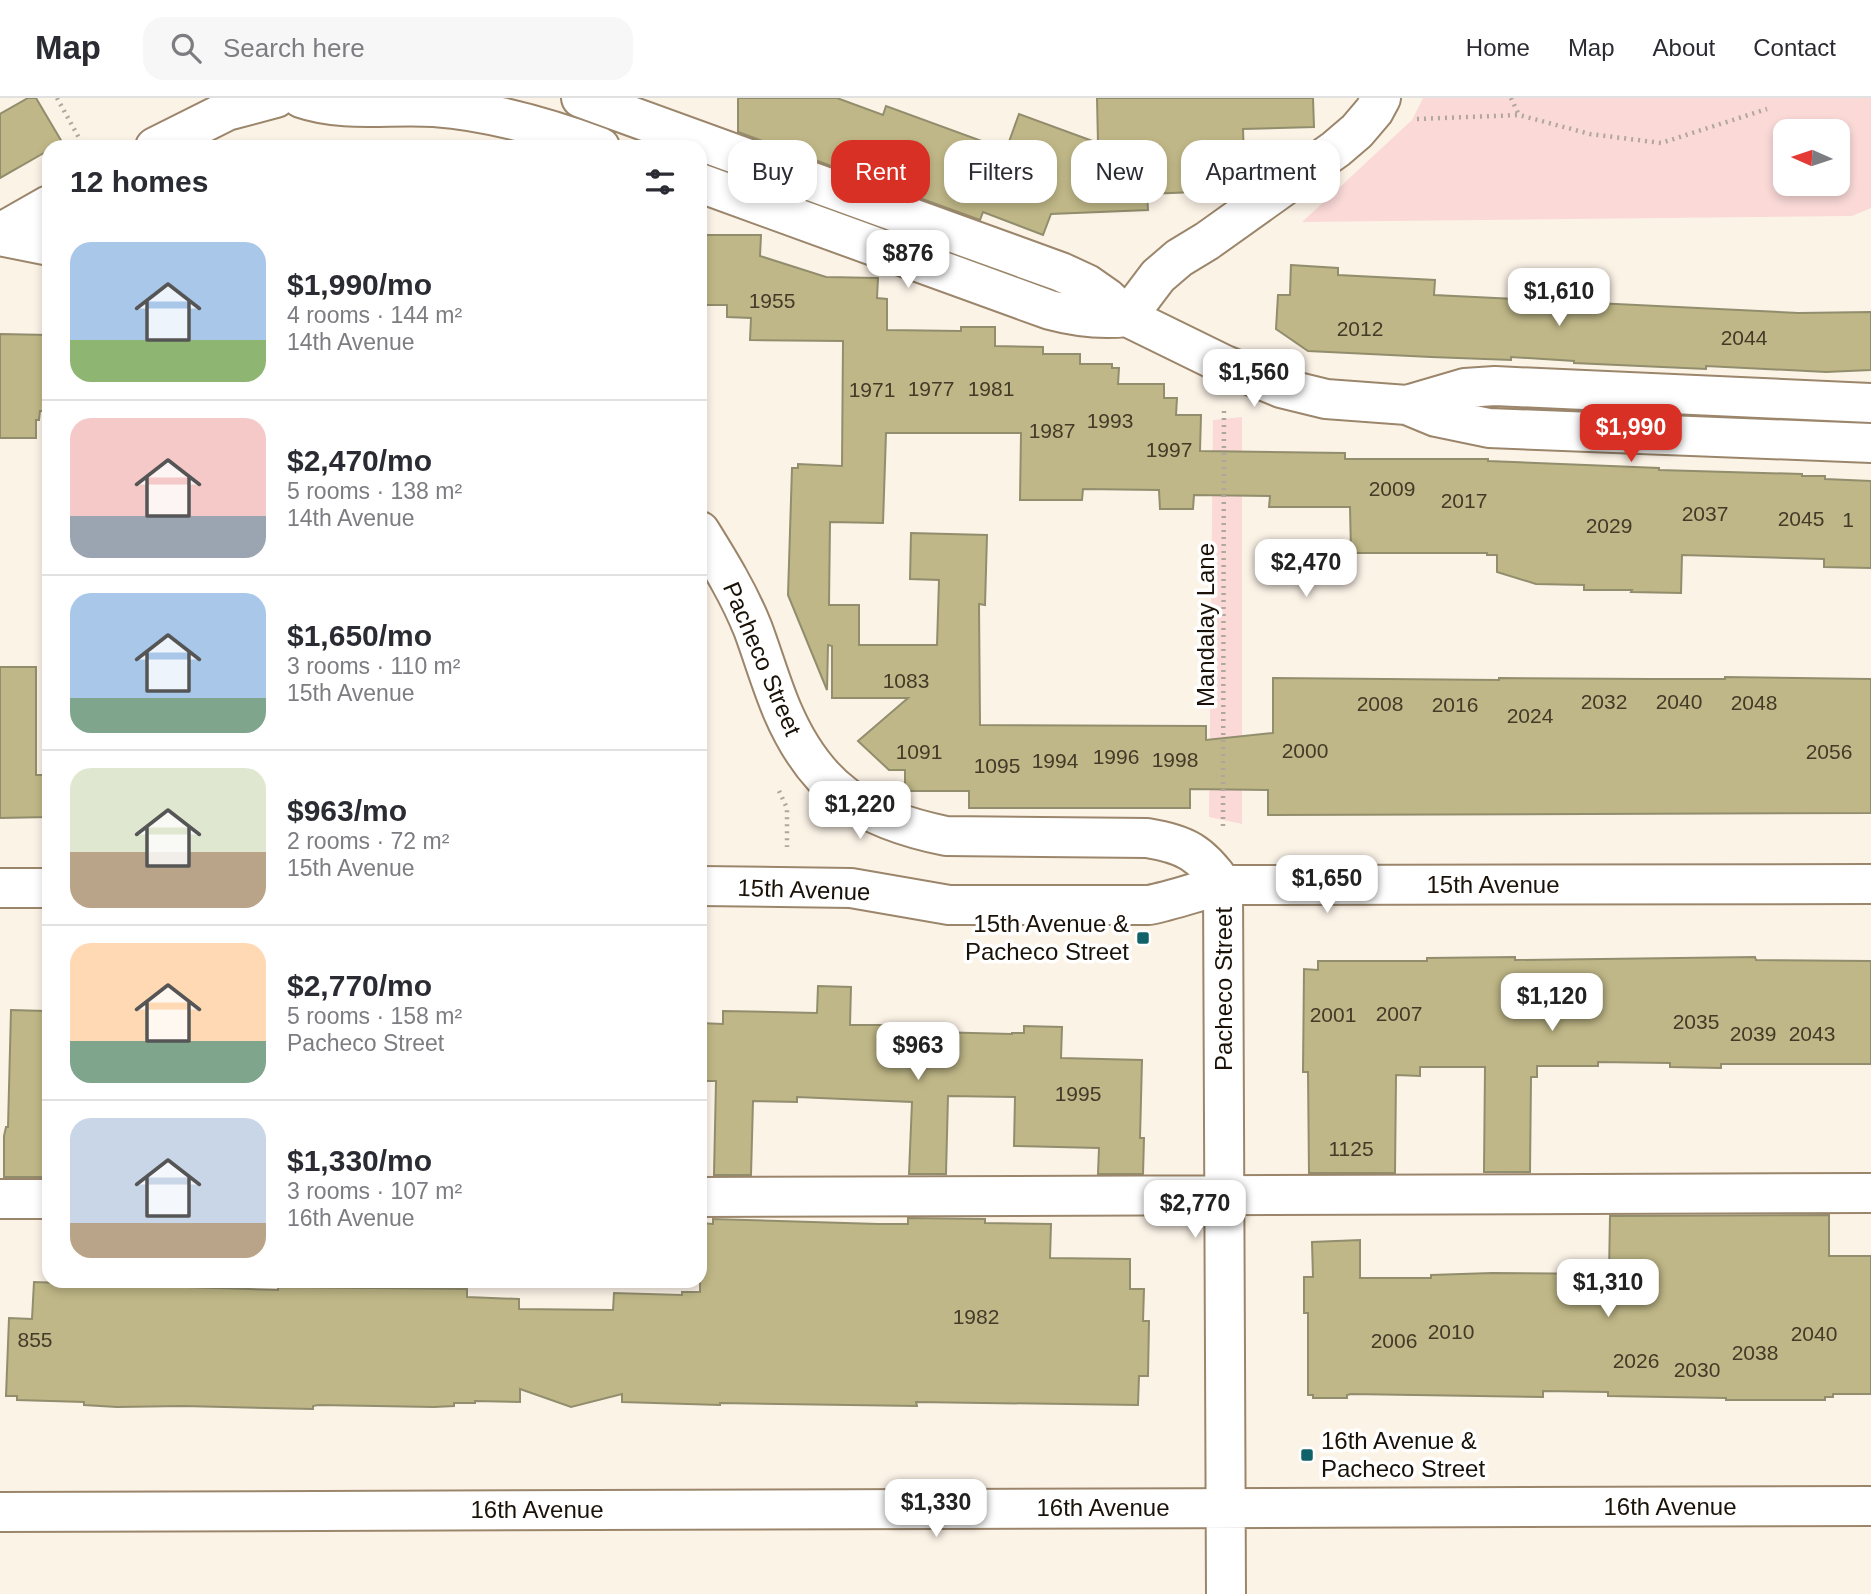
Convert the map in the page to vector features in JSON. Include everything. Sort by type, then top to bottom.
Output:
[{"type":"street","points":[[169,140],[227,111],[276,98]]},
{"type":"street","points":[[301,98],[337,106],[435,107],[472,112],[547,128],[580,140]]},
{"type":"street","points":[[581,98],[697,140]]},
{"type":"street","points":[[707,186],[1050,310],[1077,317],[1127,317],[1158,276],[1179,258],[1336,149],[1357,131],[1378,104]]},
{"type":"street","points":[[707,144],[1061,272],[1087,284],[1127,317],[1225,365],[1302,395],[1349,402],[1407,405],[1465,388],[1494,386],[1871,402]]},
{"type":"street","points":[[0,234],[42,209]]},
{"type":"street","points":[[0,234],[42,244]]},
{"type":"street","points":[[1407,405],[1436,417],[1489,428],[1871,443]]},
{"type":"street","name":"Pacheco Street","points":[[707,543],[736,591],[753,629],[781,709],[797,740],[814,768],[838,792],[862,809],[916,830],[946,836],[1147,838],[1172,842],[1192,851],[1210,866],[1223,885],[1226,1594]]},
{"type":"street","name":"15th Avenue","points":[[707,886],[850,888],[949,905],[1149,905],[1223,885],[1871,884]]},
{"type":"street","points":[[0,888],[42,888]]},
{"type":"street","points":[[707,1196],[1871,1193]]},
{"type":"street","points":[[0,1199],[42,1199]]},
{"type":"street","name":"16th Avenue","points":[[0,1512],[1871,1506]]},
{"type":"path","points":[[57,98],[80,140]]},
{"type":"path","points":[[1511,98],[1519,116]]},
{"type":"path","points":[[1378,104],[1416,119],[1519,116],[1590,134],[1661,144],[1767,109]]},
{"type":"path","name":"Mandalay Lane","points":[[1223,885],[1225,365]]},
{"type":"path","points":[[777,785],[788,808],[788,886]]},
{"type":"shaded area","points":[[1423,98],[1871,98],[1871,208],[1852,216],[1302,222],[1322,203],[1340,203],[1340,187],[1412,120]]},
{"type":"shaded area","points":[[1242,417],[1242,824],[1209,817],[1213,420]]},
{"type":"building","points":[[28,98],[36,98],[61,140],[42,140],[42,154],[0,178],[0,114]]},
{"type":"building","points":[[738,98],[837,98],[883,115],[886,106],[979,140],[944,140],[944,203],[1057,203],[1057,140],[1010,140],[1019,114],[1090,140],[1071,140],[1071,203],[1148,203],[1148,210],[1051,214],[1043,235],[983,212],[980,220],[930,202],[930,140],[831,140],[831,166],[817,161],[817,140],[760,140],[738,132]]},
{"type":"building","points":[[1097,98],[1313,98],[1314,127],[1243,129],[1243,140],[1181,140],[1181,193],[1167,193],[1167,140],[1098,140]]},
{"type":"building","points":[[707,235],[761,235],[760,256],[826,277],[878,278],[877,298],[887,299],[887,330],[961,331],[961,327],[995,327],[995,346],[1043,347],[1043,354],[1080,354],[1080,364],[1112,364],[1112,368],[1119,368],[1118,384],[1164,384],[1164,398],[1177,398],[1176,415],[1201,415],[1200,451],[1345,453],[1345,459],[1488,459],[1659,470],[1802,474],[1825,476],[1825,479],[1871,481],[1871,568],[1824,567],[1824,559],[1682,555],[1681,593],[1584,590],[1584,585],[1536,584],[1497,572],[1497,555],[1487,553],[1351,553],[1350,507],[1269,507],[1270,496],[1194,495],[1193,509],[1160,509],[1159,490],[1083,489],[1082,500],[1020,500],[1021,433],[886,433],[883,523],[830,522],[829,605],[859,605],[859,645],[937,645],[939,580],[910,579],[911,533],[987,535],[985,605],[979,604],[980,725],[1206,726],[1206,740],[1273,733],[1273,678],[1871,679],[1871,813],[1268,815],[1268,790],[1190,789],[1190,808],[969,808],[969,791],[905,791],[905,770],[889,770],[858,741],[908,698],[832,698],[832,646],[828,645],[827,690],[788,595],[792,468],[798,468],[798,464],[842,466],[843,341],[750,340],[751,318],[727,317],[727,305],[707,305]]},
{"type":"building","points":[[1291,265],[1338,268],[1338,275],[1435,280],[1434,295],[1798,313],[1871,312],[1871,370],[1826,372],[1706,366],[1706,369],[1574,363],[1511,357],[1511,360],[1308,351],[1276,329],[1278,295],[1290,295]]},
{"type":"building","points":[[0,334],[42,335],[42,411],[39,420],[36,420],[36,438],[0,438]]},
{"type":"building","points":[[0,667],[36,667],[36,775],[42,775],[42,817],[0,818]]},
{"type":"building","points":[[1515,957],[1515,960],[1755,957],[1756,960],[1871,961],[1871,1064],[1721,1064],[1721,1068],[1670,1067],[1670,1063],[1598,1062],[1598,1066],[1537,1066],[1537,1077],[1531,1077],[1530,1172],[1484,1172],[1485,1067],[1420,1067],[1420,1076],[1396,1075],[1395,1173],[1309,1173],[1308,1072],[1303,1072],[1304,969],[1318,970],[1318,961],[1427,961],[1427,958]]},
{"type":"building","points":[[818,986],[851,987],[850,1025],[890,1025],[894,1031],[1012,1034],[1024,1033],[1024,1026],[1062,1027],[1061,1058],[1142,1060],[1140,1138],[1144,1138],[1143,1174],[1098,1174],[1099,1148],[1014,1146],[1015,1097],[948,1096],[946,1174],[909,1174],[912,1102],[797,1097],[797,1102],[753,1101],[751,1175],[714,1175],[716,1081],[707,1081],[707,1023],[723,1024],[723,1011],[817,1013]]},
{"type":"building","points":[[11,1010],[42,1011],[42,1177],[4,1177],[4,1136],[8,1127]]},
{"type":"building","points":[[1829,1215],[1829,1256],[1871,1256],[1871,1394],[1833,1394],[1833,1397],[1825,1397],[1825,1400],[1726,1400],[1608,1396],[1608,1392],[1543,1391],[1543,1397],[1351,1394],[1347,1395],[1347,1398],[1313,1398],[1313,1395],[1308,1395],[1308,1313],[1304,1313],[1304,1277],[1313,1277],[1312,1242],[1360,1240],[1360,1278],[1431,1278],[1431,1275],[1492,1273],[1609,1274],[1610,1216]]},
{"type":"building","points":[[908,1218],[985,1219],[985,1223],[1051,1224],[1050,1258],[1130,1259],[1130,1289],[1144,1289],[1143,1321],[1149,1321],[1148,1376],[1139,1376],[1138,1405],[916,1402],[917,1406],[720,1405],[622,1402],[622,1394],[571,1407],[520,1389],[520,1402],[475,1401],[434,1407],[318,1405],[313,1406],[313,1409],[117,1407],[84,1405],[84,1402],[17,1400],[17,1396],[6,1396],[9,1318],[32,1319],[34,1282],[42,1282],[42,1288],[467,1289],[467,1297],[519,1299],[519,1309],[613,1310],[614,1293],[682,1295],[682,1292],[700,1292],[700,1288],[707,1288],[707,1224],[713,1224],[713,1219],[908,1224]]},
{"type":"place","name":"15th Avenue & Pacheco Street","points":[[1143,938]]},
{"type":"place","name":"16th Avenue & Pacheco Street","points":[[1307,1455]]}]
